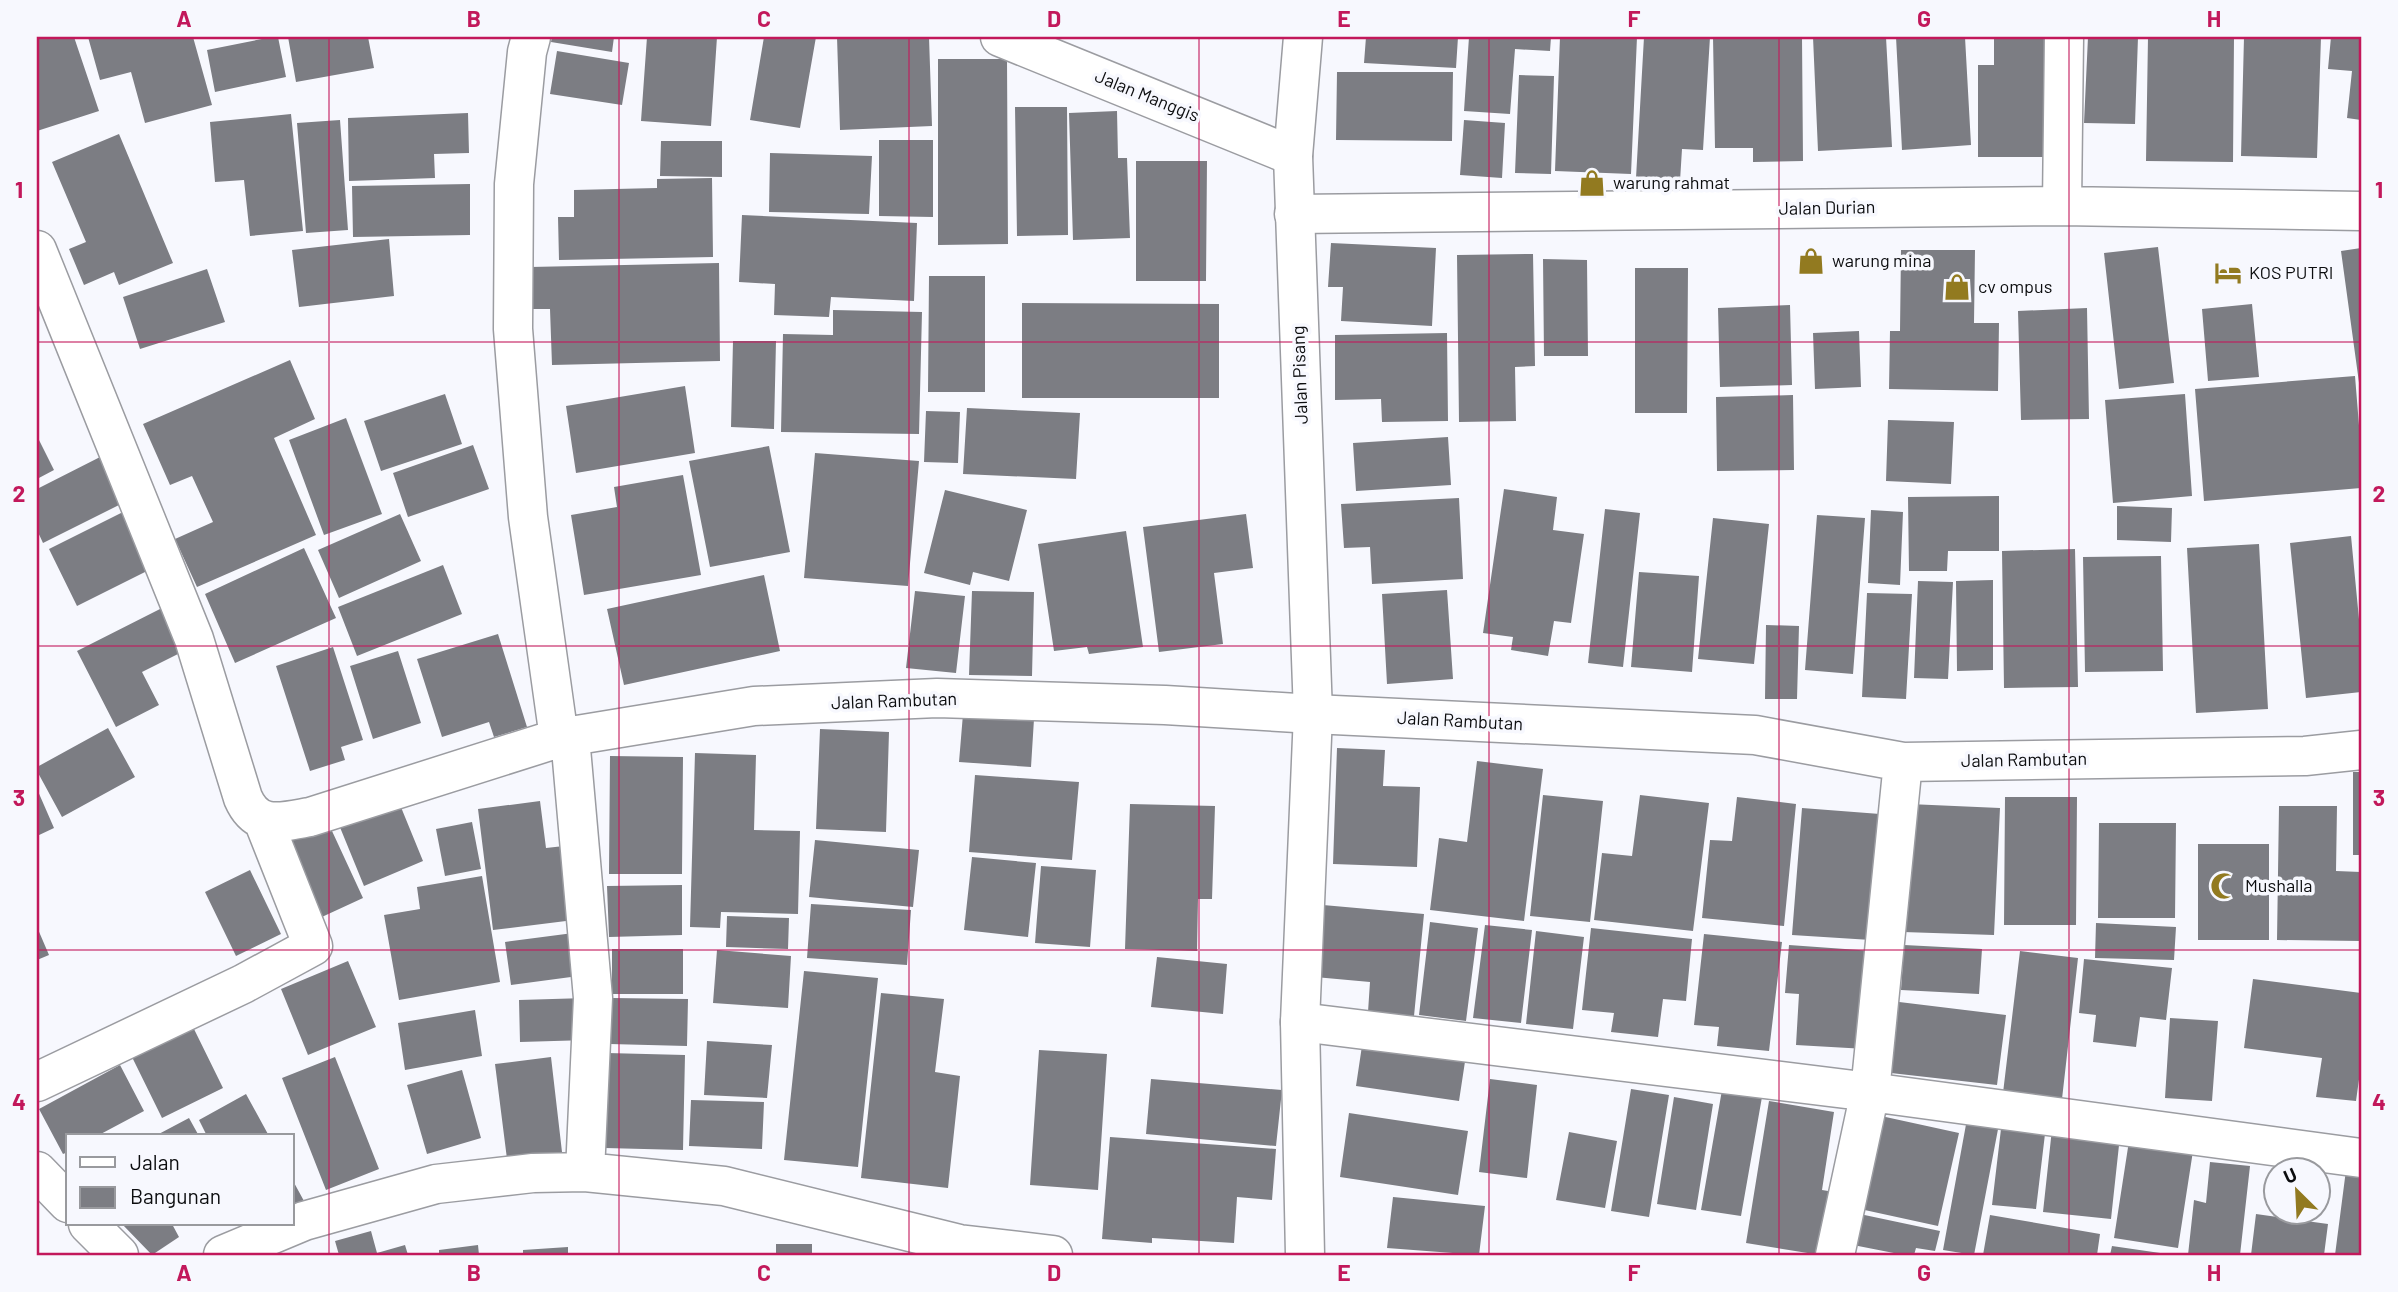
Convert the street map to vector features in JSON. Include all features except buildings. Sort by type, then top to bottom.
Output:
[{"type":"street","points":[[531,37],[527,52],[514,184],[513,329],[528,517],[565,738],[593,998],[585,1172]]},
{"type":"street","name":"Jalan Manggis","points":[[1000,37],[1293,156]]},
{"type":"street","name":"Jalan Pisang","points":[[1304,37],[1293,156],[1313,714],[1300,1021],[1305,1255]]},
{"type":"street","points":[[2062,206],[2064,37]]},
{"type":"street","name":"Jalan Durian","points":[[1294,214],[2062,206],[2361,211]]},
{"type":"street","points":[[37,250],[194,639],[243,798],[250,810],[263,820],[313,946],[243,984],[37,1082]]},
{"type":"street","name":"Jalan Rambutan","points":[[263,820],[273,822],[310,817],[565,738],[754,706],[937,698],[1165,705],[1755,734],[1903,762],[2305,756],[2361,750]]},
{"type":"street","points":[[1835,1255],[1870,1092],[1903,762]]},
{"type":"street","points":[[1300,1021],[1870,1092],[2361,1158]]},
{"type":"street","points":[[37,1171],[66,1201]]},
{"type":"street","points":[[294,1225],[436,1184],[533,1172],[585,1172],[724,1186],[959,1250],[1053,1255]]},
{"type":"street","points":[[90,1226],[119,1255]]},
{"type":"street","points":[[223,1255],[292,1226]]},
{"type":"place","name":"warung rahmat","points":[[1592,183]]},
{"type":"place","name":"warung mina","points":[[1811,261]]},
{"type":"place","name":"KOS PUTRI","points":[[2228,273]]},
{"type":"place","name":"cv ompus","points":[[1957,287]]},
{"type":"place","name":"Mushalla","points":[[2224,886]]}]
